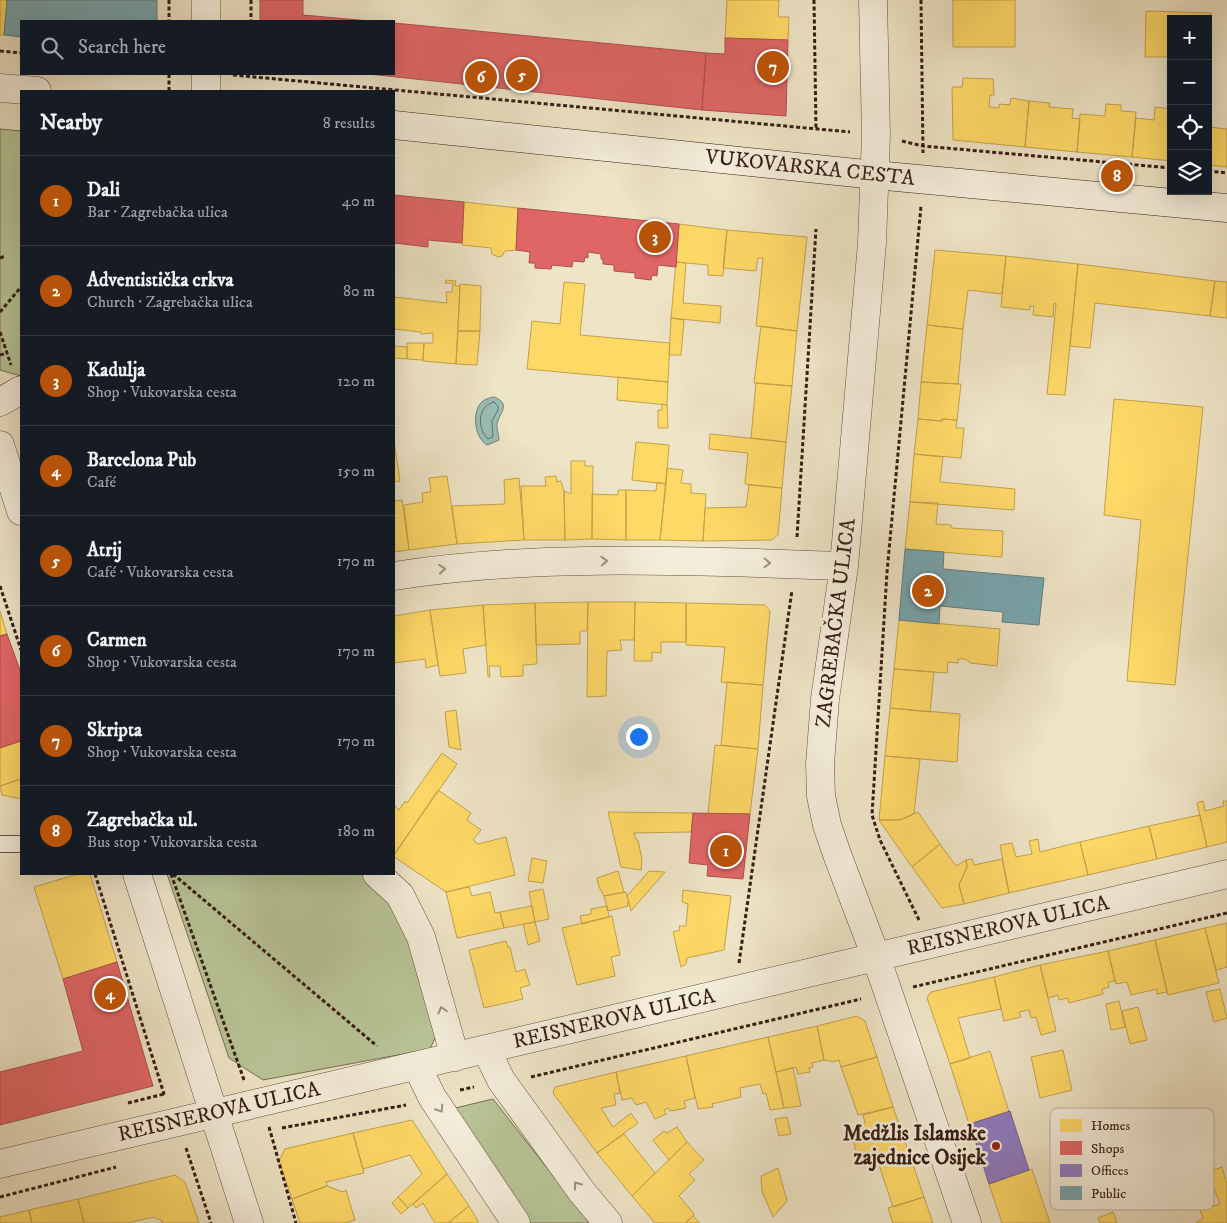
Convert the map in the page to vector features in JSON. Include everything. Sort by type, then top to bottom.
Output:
[{"type":"street","points":[[206,0],[206,20]]},
{"type":"street","name":"ZAGREBAČKA ULICA","points":[[873,0],[876,134],[872,243],[844,566],[825,699],[820,764],[821,796],[827,825],[876,957],[967,1223]]},
{"type":"street","points":[[207,90],[218,75]]},
{"type":"street","points":[[0,88],[25,90]]},
{"type":"street","name":"VUKOVARSKA CESTA","points":[[395,126],[1227,208]]},
{"type":"street","points":[[0,402],[20,391]]},
{"type":"street","points":[[0,445],[20,508]]},
{"type":"street","points":[[395,576],[482,565],[652,560],[844,566]]},
{"type":"street","name":"REISNEROVA ULICA","points":[[0,1164],[1227,874]]},
{"type":"street","points":[[137,875],[249,1223]]},
{"type":"street","points":[[379,875],[400,895],[421,937],[456,1056]]},
{"type":"street","points":[[486,1050],[501,1080],[582,1192],[608,1223]]},
{"type":"street","points":[[418,1066],[432,1097],[516,1223]]},
{"type":"lane","points":[[0,844],[20,844]]},
{"type":"path","points":[[169,0],[169,20]]},
{"type":"path","points":[[251,0],[252,20]]},
{"type":"path","points":[[814,0],[816,129]]},
{"type":"path","points":[[921,0],[923,179],[887,572],[872,815],[880,840],[922,925]]},
{"type":"path","points":[[0,51],[20,53]]},
{"type":"path","points":[[169,75],[169,90]]},
{"type":"path","points":[[252,75],[876,134],[923,146],[1167,168]]},
{"type":"path","points":[[1212,171],[1227,173]]},
{"type":"path","points":[[738,971],[796,564],[816,229]]},
{"type":"path","points":[[0,258],[5,256]]},
{"type":"path","points":[[0,312],[20,288]]},
{"type":"path","points":[[0,332],[20,387]]},
{"type":"path","points":[[0,356],[7,353]]},
{"type":"path","points":[[0,586],[20,647]]},
{"type":"path","points":[[95,875],[164,1094],[171,1100],[211,1223]]},
{"type":"path","points":[[172,875],[244,1081]]},
{"type":"path","points":[[173,875],[378,1047]]},
{"type":"path","points":[[270,1130],[412,1104],[432,1097],[501,1080]]},
{"type":"path","points":[[261,1103],[296,1223]]},
{"type":"path","points":[[177,1151],[222,1141]]},
{"type":"path","points":[[0,1197],[121,1166]]},
{"type":"green space","points":[[0,129],[20,131],[20,376],[0,370]]},
{"type":"green space","points":[[167,875],[362,875],[387,896],[411,932],[441,1025],[430,1049],[263,1080],[229,1058]]},
{"type":"green space","points":[[493,1099],[590,1223],[528,1223],[451,1109]]},
{"type":"water","points":[[494,397],[503,406],[497,424],[499,440],[487,445],[477,432],[476,414],[482,402]]},
{"type":"building: Homes","points":[[0,0],[7,0],[4,35],[0,35]]},
{"type":"building: Homes","points":[[727,0],[779,0],[778,17],[789,17],[788,40],[725,38]]},
{"type":"building: Homes","points":[[953,0],[1015,0],[1015,47],[953,47]]},
{"type":"building: Homes","points":[[1146,11],[1211,13],[1211,15],[1167,15],[1167,57],[1145,57]]},
{"type":"building: Homes","points":[[963,78],[993,79],[994,95],[990,95],[989,107],[999,108],[999,104],[1010,105],[1011,98],[1029,101],[1025,147],[953,140],[952,87],[962,87]]},
{"type":"building: Homes","points":[[1029,101],[1050,103],[1049,107],[1073,109],[1072,118],[1080,119],[1077,152],[1025,147]]},
{"type":"building: Homes","points":[[1106,104],[1121,105],[1121,111],[1136,112],[1132,157],[1077,152],[1080,114],[1105,116]]},
{"type":"building: Homes","points":[[1155,107],[1167,108],[1167,161],[1132,157],[1136,118],[1154,120]]},
{"type":"building: Homes","points":[[1212,127],[1227,129],[1227,167],[1212,165]]},
{"type":"building: Homes","points":[[464,202],[518,208],[516,250],[505,251],[502,256],[498,257],[492,254],[491,248],[462,245]]},
{"type":"building: Homes","points":[[679,224],[727,230],[723,276],[708,275],[708,265],[676,262]]},
{"type":"building: Homes","points":[[727,230],[807,237],[797,331],[756,326],[763,258],[758,258],[756,271],[723,268]]},
{"type":"building: Homes","points":[[935,250],[1006,256],[1002,294],[968,290],[963,329],[927,325]]},
{"type":"building: Homes","points":[[1006,256],[1078,264],[1065,395],[1047,394],[1056,304],[1054,303],[1053,317],[1033,315],[1034,306],[1030,306],[1030,310],[1001,307]]},
{"type":"building: Homes","points":[[676,262],[686,263],[683,303],[721,306],[720,323],[671,318]]},
{"type":"building: Homes","points":[[1078,264],[1215,281],[1210,316],[1095,303],[1090,348],[1070,346]]},
{"type":"building: Homes","points":[[446,280],[456,281],[455,286],[460,286],[456,364],[423,361],[424,343],[433,343],[433,333],[421,334],[421,332],[395,329],[395,297],[447,303],[446,292],[452,292],[453,283],[445,283]]},
{"type":"building: Homes","points":[[1215,281],[1227,282],[1227,318],[1210,316]]},
{"type":"building: Homes","points":[[564,282],[585,284],[580,335],[670,343],[668,382],[527,369],[532,321],[560,324]]},
{"type":"building: Homes","points":[[460,284],[481,286],[480,331],[458,331]]},
{"type":"building: Homes","points":[[671,318],[684,320],[681,355],[669,355]]},
{"type":"building: Homes","points":[[927,325],[963,329],[958,384],[921,382]]},
{"type":"building: Homes","points":[[761,326],[797,331],[792,386],[754,383]]},
{"type":"building: Homes","points":[[458,331],[480,331],[477,365],[456,364]]},
{"type":"building: Homes","points":[[407,343],[424,343],[423,360],[407,359]]},
{"type":"building: Homes","points":[[395,346],[407,347],[407,359],[395,358]]},
{"type":"building: Homes","points":[[618,377],[668,382],[667,405],[617,400]]},
{"type":"building: Homes","points":[[921,382],[961,384],[957,420],[918,419]]},
{"type":"building: Homes","points":[[756,383],[792,386],[786,442],[751,438]]},
{"type":"building: Homes","points":[[1114,399],[1203,407],[1175,685],[1127,681],[1141,520],[1104,515]]},
{"type":"building: Homes","points":[[662,404],[667,405],[668,428],[658,428],[658,410],[662,410]]},
{"type":"building: Homes","points":[[918,419],[957,420],[956,428],[964,428],[961,458],[914,454]]},
{"type":"building: Homes","points":[[710,434],[786,442],[782,488],[745,484],[748,453],[709,449]]},
{"type":"building: Homes","points":[[636,442],[669,445],[666,484],[632,480]]},
{"type":"building: Homes","points":[[395,448],[400,481],[395,482]]},
{"type":"building: Homes","points":[[914,454],[943,457],[940,482],[1015,489],[1014,510],[910,502]]},
{"type":"building: Homes","points":[[571,461],[585,461],[585,466],[593,466],[592,539],[565,540],[564,491],[571,494]]},
{"type":"building: Homes","points":[[667,468],[683,470],[681,483],[691,484],[691,493],[706,494],[703,541],[660,540]]},
{"type":"building: Homes","points":[[447,476],[457,544],[409,550],[404,505],[423,502],[422,493],[431,492],[429,478]]},
{"type":"building: Homes","points":[[556,476],[557,482],[561,481],[564,491],[565,540],[524,540],[521,486],[546,486],[545,477]]},
{"type":"building: Homes","points":[[519,478],[524,540],[457,544],[452,506],[505,504],[504,480]]},
{"type":"building: Homes","points":[[657,482],[666,484],[660,540],[626,540],[626,490],[656,491]]},
{"type":"building: Homes","points":[[749,485],[782,488],[778,535],[771,540],[703,541],[705,508],[746,507]]},
{"type":"building: Homes","points":[[618,490],[626,490],[626,540],[592,539],[592,494],[618,495]]},
{"type":"building: Homes","points":[[402,500],[409,550],[395,552],[395,501]]},
{"type":"building: Homes","points":[[910,502],[938,503],[936,524],[951,525],[951,528],[1003,531],[1002,557],[905,549]]},
{"type":"building: Homes","points":[[588,602],[587,631],[580,631],[580,644],[536,645],[535,603]]},
{"type":"building: Homes","points":[[588,602],[635,602],[634,640],[620,640],[622,650],[607,651],[606,696],[587,697]]},
{"type":"building: Homes","points":[[635,602],[686,603],[686,642],[661,642],[661,653],[652,652],[652,661],[634,661]]},
{"type":"building: Homes","points":[[535,603],[537,664],[523,665],[523,676],[501,677],[500,666],[489,666],[490,677],[488,677],[483,605]]},
{"type":"building: Homes","points":[[686,603],[765,605],[770,611],[763,685],[721,682],[725,647],[686,645]]},
{"type":"building: Homes","points":[[483,605],[486,645],[463,649],[466,673],[440,676],[430,610]]},
{"type":"building: Homes","points":[[430,610],[438,665],[426,668],[425,659],[395,663],[395,616]]},
{"type":"building: Homes","points":[[0,611],[7,634],[0,636]]},
{"type":"building: Homes","points":[[899,620],[1000,629],[997,666],[970,663],[966,659],[958,659],[958,663],[948,662],[947,673],[894,669]]},
{"type":"building: Homes","points":[[894,669],[934,672],[930,712],[890,708]]},
{"type":"building: Homes","points":[[727,682],[763,685],[758,749],[721,745]]},
{"type":"building: Homes","points":[[890,708],[960,714],[957,762],[885,756]]},
{"type":"building: Homes","points":[[456,710],[461,750],[449,747],[445,712]]},
{"type":"building: Homes","points":[[20,741],[20,779],[0,786],[0,748]]},
{"type":"building: Homes","points":[[715,745],[758,749],[750,814],[708,814]]},
{"type":"building: Homes","points":[[442,753],[457,764],[395,854],[395,806],[399,810],[405,801],[407,803]]},
{"type":"building: Homes","points":[[885,756],[920,759],[914,814],[900,820],[879,820]]},
{"type":"building: Homes","points":[[20,779],[20,799],[2,795],[0,786]]},
{"type":"building: Homes","points":[[438,790],[471,813],[467,820],[481,830],[473,840],[478,844],[506,837],[515,875],[446,892],[395,858],[395,854]]},
{"type":"building: Homes","points":[[1203,801],[1205,811],[1224,806],[1223,801],[1227,801],[1227,842],[1207,847],[1197,803]]},
{"type":"building: Homes","points":[[608,812],[693,813],[691,832],[634,833],[636,840],[638,840],[642,860],[641,870],[621,867]]},
{"type":"building: Homes","points":[[918,812],[940,844],[912,867],[879,820],[900,820]]},
{"type":"building: Homes","points":[[1200,815],[1207,847],[1157,859],[1149,826]]},
{"type":"building: Homes","points":[[1149,826],[1157,859],[1088,875],[1080,842]]},
{"type":"building: Homes","points":[[1038,839],[1040,852],[1080,842],[1088,875],[1009,893],[1000,845],[1012,843],[1016,857],[1032,854],[1029,841]]},
{"type":"building: Homes","points":[[940,844],[956,866],[966,860],[967,867],[959,885],[964,904],[942,908],[912,867]]},
{"type":"building: Homes","points":[[532,858],[547,861],[543,883],[528,881]]},
{"type":"building: Homes","points":[[972,859],[974,865],[1002,859],[1009,893],[964,904],[959,885],[967,867],[966,860]]},
{"type":"building: Homes","points":[[618,871],[624,892],[604,896],[597,878]]},
{"type":"building: Homes","points":[[649,871],[665,872],[631,911],[627,896]]},
{"type":"building: Homes","points":[[75,875],[90,875],[117,962],[63,979],[34,887]]},
{"type":"building: Homes","points":[[469,887],[472,896],[490,892],[495,913],[500,912],[504,928],[457,938],[446,892]]},
{"type":"building: Homes","points":[[543,889],[549,919],[535,922],[529,892]]},
{"type":"building: Homes","points":[[683,890],[731,896],[724,950],[687,958],[686,964],[681,967],[673,932],[680,930],[679,926],[686,926],[688,904],[682,902]]},
{"type":"building: Homes","points":[[626,892],[628,906],[608,911],[604,896]]},
{"type":"building: Homes","points":[[532,906],[535,922],[504,928],[500,912]]},
{"type":"building: Homes","points":[[607,906],[609,917],[582,924],[580,916],[591,914],[591,909]]},
{"type":"building: Homes","points":[[612,916],[620,955],[611,957],[615,976],[577,985],[562,928]]},
{"type":"building: Homes","points":[[535,922],[540,941],[528,945],[523,924]]},
{"type":"building: Homes","points":[[1227,923],[1227,967],[1216,970],[1205,928]]},
{"type":"building: Homes","points":[[1205,928],[1219,983],[1168,995],[1155,940]]},
{"type":"building: Homes","points":[[1155,940],[1167,992],[1157,994],[1157,989],[1131,995],[1127,982],[1116,984],[1108,951]]},
{"type":"building: Homes","points":[[506,941],[508,947],[510,947],[516,972],[525,969],[530,985],[520,988],[523,999],[484,1008],[469,950]]},
{"type":"building: Homes","points":[[1108,951],[1115,981],[1108,982],[1109,987],[1102,989],[1103,994],[1069,1003],[1067,998],[1059,1000],[1058,995],[1048,998],[1040,965]]},
{"type":"building: Homes","points":[[1040,965],[1056,1031],[1041,1035],[1036,1017],[1031,1018],[1029,1010],[1019,1012],[1021,1017],[1004,1021],[994,977]]},
{"type":"building: Homes","points":[[994,977],[1001,1009],[958,1018],[970,1058],[950,1064],[927,998],[931,992]]},
{"type":"building: Homes","points":[[1220,989],[1227,1018],[1214,1022],[1206,992]]},
{"type":"building: Homes","points":[[1119,1001],[1125,1027],[1111,1030],[1106,1004]]},
{"type":"building: Homes","points":[[1138,1007],[1147,1040],[1130,1044],[1122,1011]]},
{"type":"building: Homes","points":[[857,1016],[865,1021],[877,1057],[841,1067],[839,1060],[833,1062],[824,1060],[817,1026]]},
{"type":"building: Homes","points":[[817,1026],[824,1060],[812,1063],[813,1067],[809,1068],[810,1072],[798,1074],[796,1067],[776,1072],[768,1037]]},
{"type":"building: Homes","points":[[768,1037],[784,1108],[770,1110],[766,1093],[763,1094],[760,1084],[740,1088],[741,1097],[712,1104],[713,1107],[698,1109],[686,1056]]},
{"type":"building: Homes","points":[[1063,1050],[1072,1090],[1040,1098],[1031,1057]]},
{"type":"building: Homes","points":[[990,1051],[1009,1112],[969,1124],[950,1064]]},
{"type":"building: Homes","points":[[686,1056],[695,1098],[684,1101],[686,1108],[670,1111],[668,1108],[664,1110],[666,1114],[655,1119],[646,1102],[636,1105],[632,1098],[622,1100],[616,1072]]},
{"type":"building: Homes","points":[[877,1057],[893,1107],[858,1115],[841,1067]]},
{"type":"building: Homes","points":[[793,1068],[801,1106],[784,1108],[776,1072]]},
{"type":"building: Homes","points":[[616,1072],[620,1093],[614,1094],[616,1105],[601,1108],[613,1127],[631,1113],[638,1123],[597,1153],[553,1093],[555,1087]]},
{"type":"building: Homes","points":[[893,1107],[909,1153],[878,1162],[874,1152],[857,1158],[851,1127],[865,1123],[863,1115]]},
{"type":"building: Homes","points":[[787,1117],[791,1134],[779,1136],[775,1119]]},
{"type":"building: Homes","points":[[412,1120],[447,1174],[408,1208],[398,1197],[422,1174],[410,1155],[363,1169],[353,1133]]},
{"type":"building: Homes","points":[[677,1127],[687,1142],[669,1160],[653,1140],[664,1131],[667,1133]]},
{"type":"building: Homes","points":[[353,1133],[364,1173],[326,1182],[327,1186],[292,1199],[279,1161],[285,1149]]},
{"type":"building: Homes","points":[[624,1134],[655,1173],[632,1196],[597,1153]]},
{"type":"building: Homes","points":[[687,1142],[704,1160],[689,1174],[695,1180],[679,1196],[694,1214],[685,1223],[655,1223],[632,1196]]},
{"type":"building: Homes","points":[[909,1153],[924,1197],[893,1207],[878,1162]]},
{"type":"building: Homes","points":[[1222,1167],[1227,1184],[1227,1223],[1196,1223],[1203,1218],[1200,1210],[1214,1210],[1214,1206],[1220,1204],[1214,1188],[1214,1170]]},
{"type":"building: Homes","points":[[778,1168],[787,1201],[773,1217],[762,1191],[761,1176]]},
{"type":"building: Homes","points":[[1032,1169],[1050,1223],[1002,1223],[989,1184]]},
{"type":"building: Homes","points":[[447,1174],[469,1206],[448,1223],[435,1223],[423,1203],[416,1208],[413,1204]]},
{"type":"building: Homes","points":[[175,1175],[185,1182],[199,1223],[162,1223],[162,1221],[154,1217],[127,1223],[84,1223],[78,1199]]},
{"type":"building: Homes","points":[[327,1186],[343,1192],[346,1190],[355,1220],[345,1223],[300,1223],[292,1199]]},
{"type":"building: Homes","points":[[398,1197],[408,1208],[401,1214],[392,1203]]},
{"type":"building: Homes","points":[[924,1197],[933,1223],[893,1223],[888,1208]]},
{"type":"building: Homes","points":[[78,1199],[84,1223],[32,1223],[29,1210]]},
{"type":"building: Homes","points":[[469,1206],[478,1221],[477,1223],[448,1223]]},
{"type":"building: Homes","points":[[29,1210],[32,1223],[0,1223],[0,1217]]},
{"type":"building: Homes","points":[[1113,1212],[1117,1223],[1100,1223],[1098,1218]]},
{"type":"building: Homes","points":[[693,1216],[700,1223],[685,1223]]},
{"type":"building: Shops","points":[[260,0],[303,0],[303,15],[359,20],[260,20]]},
{"type":"building: Shops","points":[[395,23],[706,53],[702,110],[378,75],[395,75]]},
{"type":"building: Shops","points":[[725,38],[788,40],[786,116],[702,110],[706,53],[725,54]]},
{"type":"building: Shops","points":[[395,195],[464,202],[462,243],[428,240],[428,247],[395,243]]},
{"type":"building: Shops","points":[[518,208],[679,224],[676,267],[658,265],[657,276],[652,275],[651,280],[635,278],[635,273],[614,271],[614,265],[603,264],[601,254],[588,252],[588,258],[585,257],[584,262],[573,261],[572,267],[552,265],[551,269],[535,268],[535,263],[529,263],[530,252],[516,250]]},
{"type":"building: Shops","points":[[7,634],[20,670],[20,741],[0,748],[0,636]]},
{"type":"building: Shops","points":[[693,813],[750,814],[743,879],[707,876],[708,865],[689,863]]},
{"type":"building: Shops","points":[[117,962],[153,1086],[0,1125],[0,1072],[83,1051],[63,979]]},
{"type":"building: Offices","points":[[1010,1111],[1029,1170],[989,1184],[970,1124]]},
{"type":"building: Public","points":[[7,0],[157,0],[157,20],[20,20],[20,37],[4,35]]},
{"type":"building: Public","points":[[905,549],[944,552],[943,569],[1044,578],[1039,625],[1002,622],[1003,612],[940,606],[939,624],[899,620]]},
{"type":"place","name":"Skripta","points":[[773,67]]},
{"type":"place","name":"Atrij","points":[[522,75]]},
{"type":"place","name":"Carmen","points":[[481,77]]},
{"type":"place","name":"Zagrebačka ul.","points":[[1117,176]]},
{"type":"place","name":"Kadulja","points":[[655,237]]},
{"type":"place","name":"Adventistička crkva","points":[[928,591]]},
{"type":"place","name":"Dali","points":[[726,851]]},
{"type":"place","name":"Barcelona Pub","points":[[110,994]]},
{"type":"place","name":"Medžlis Islamske zajednice Osijek","points":[[996,1146]]}]
